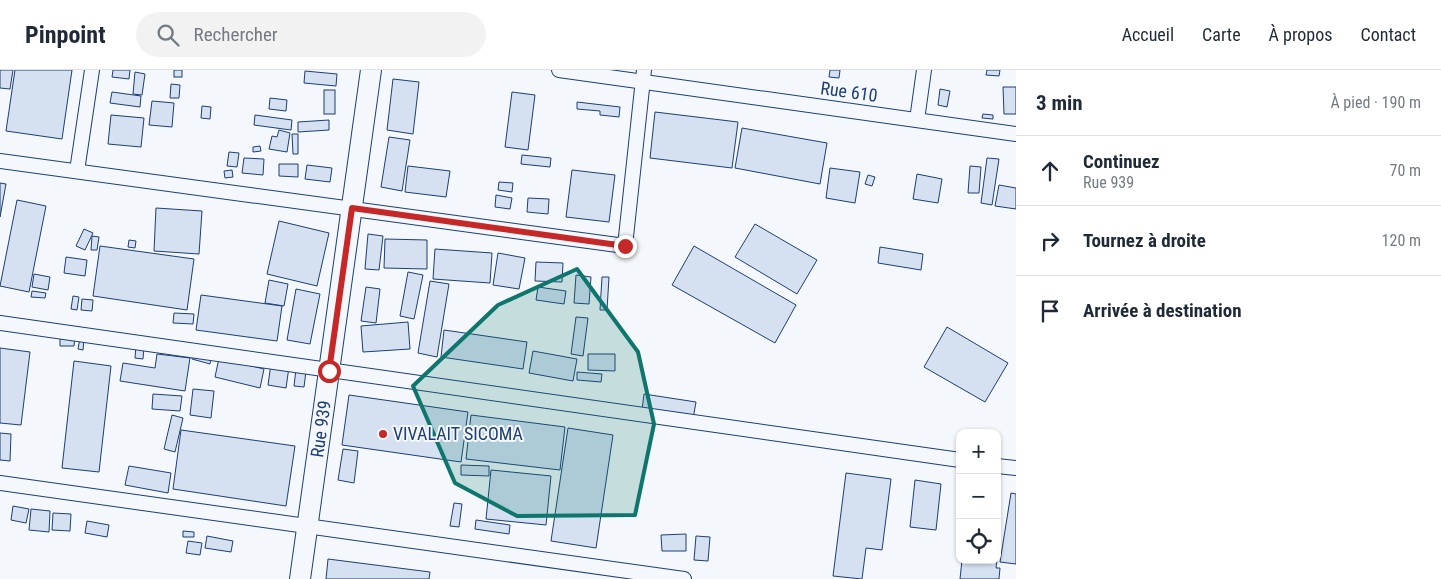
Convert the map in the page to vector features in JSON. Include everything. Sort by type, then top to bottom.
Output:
[{"type":"main road","name":"Rue 939","points":[[300,579],[370,70]]},
{"type":"street","points":[[77,171],[92,70]]},
{"type":"street","name":"Rue 610","points":[[559,70],[643,76],[1016,134]]},
{"type":"street","points":[[917,120],[924,70]]},
{"type":"street","points":[[0,161],[625,246],[643,76]]},
{"type":"street","points":[[0,323],[956,459]]},
{"type":"street","points":[[1001,466],[1016,468]]},
{"type":"street","points":[[0,483],[684,579]]},
{"type":"highlighted area","points":[[577,269],[638,352],[654,424],[635,515],[517,516],[455,483],[413,386],[498,305]]},
{"type":"building","points":[[0,70],[13,70],[10,89],[0,88]]},
{"type":"building","points":[[15,70],[72,70],[62,139],[6,131]]},
{"type":"building","points":[[113,70],[130,70],[129,79],[112,77]]},
{"type":"building","points":[[174,70],[182,70],[182,77],[174,77]]},
{"type":"building","points":[[830,70],[840,70],[839,78],[829,77]]},
{"type":"building","points":[[987,70],[1000,70],[999,76],[986,75]]},
{"type":"building","points":[[305,71],[337,74],[336,86],[304,83]]},
{"type":"building","points":[[135,72],[145,74],[142,95],[133,94]]},
{"type":"building","points":[[393,79],[419,82],[413,134],[387,130]]},
{"type":"building","points":[[171,84],[180,85],[179,98],[170,98]]},
{"type":"building","points":[[1003,87],[1016,87],[1016,114],[1004,114]]},
{"type":"building","points":[[940,89],[950,91],[947,107],[938,105]]},
{"type":"building","points":[[324,90],[335,90],[335,114],[324,114]]},
{"type":"building","points":[[112,92],[141,96],[140,107],[110,103]]},
{"type":"building","points":[[512,92],[535,95],[528,150],[505,147]]},
{"type":"building","points":[[270,98],[287,100],[286,111],[269,109]]},
{"type":"building","points":[[152,101],[174,103],[172,127],[149,125]]},
{"type":"building","points":[[577,102],[620,107],[619,117],[600,115],[600,111],[577,109]]},
{"type":"building","points":[[202,106],[211,107],[210,119],[201,118]]},
{"type":"building","points":[[655,112],[738,122],[732,168],[650,158]]},
{"type":"building","points":[[983,114],[993,115],[993,119],[982,118]]},
{"type":"building","points":[[111,115],[144,118],[141,147],[108,144]]},
{"type":"building","points":[[255,115],[292,120],[291,130],[254,125]]},
{"type":"building","points":[[329,120],[329,130],[298,132],[298,122]]},
{"type":"building","points":[[742,128],[827,143],[820,184],[735,168]]},
{"type":"building","points":[[279,130],[290,133],[287,152],[269,149],[272,136],[277,137]]},
{"type":"building","points":[[292,134],[298,134],[298,154],[293,154]]},
{"type":"building","points":[[389,137],[410,140],[402,191],[381,187]]},
{"type":"building","points":[[260,146],[261,151],[253,152],[253,147]]},
{"type":"building","points":[[229,152],[239,153],[237,167],[227,166]]},
{"type":"building","points":[[522,155],[551,158],[550,167],[521,164]]},
{"type":"building","points":[[244,158],[264,159],[263,175],[242,173]]},
{"type":"building","points":[[987,158],[999,159],[992,205],[981,203]]},
{"type":"building","points":[[279,164],[298,164],[298,177],[279,176]]},
{"type":"building","points":[[307,165],[332,168],[330,182],[305,179]]},
{"type":"building","points":[[408,166],[450,171],[446,197],[405,192]]},
{"type":"building","points":[[970,166],[981,167],[979,193],[968,193]]},
{"type":"building","points":[[830,168],[860,172],[855,203],[826,198]]},
{"type":"building","points":[[232,170],[233,177],[225,178],[224,171]]},
{"type":"building","points":[[572,170],[615,175],[609,222],[566,217]]},
{"type":"building","points":[[917,174],[942,179],[938,203],[913,199]]},
{"type":"building","points":[[868,175],[875,177],[872,186],[865,184]]},
{"type":"building","points":[[499,182],[513,183],[512,192],[498,190]]},
{"type":"building","points":[[0,183],[6,184],[0,217]]},
{"type":"building","points":[[999,185],[1016,188],[1016,209],[995,206]]},
{"type":"building","points":[[496,195],[512,198],[510,209],[495,207]]},
{"type":"building","points":[[528,198],[549,199],[548,214],[527,212]]},
{"type":"building","points":[[17,200],[46,206],[29,292],[0,286]]},
{"type":"building","points":[[156,208],[202,211],[199,254],[154,251]]},
{"type":"building","points":[[279,221],[329,233],[317,286],[267,274]]},
{"type":"building","points":[[755,224],[817,260],[797,294],[735,257]]},
{"type":"building","points":[[84,229],[93,233],[85,250],[76,246]]},
{"type":"building","points":[[368,234],[383,236],[379,270],[365,269]]},
{"type":"building","points":[[92,236],[99,237],[97,250],[91,250]]},
{"type":"building","points":[[385,239],[427,240],[427,269],[384,268]]},
{"type":"building","points":[[129,240],[136,241],[135,248],[128,247]]},
{"type":"building","points":[[100,246],[194,259],[187,310],[93,296]]},
{"type":"building","points":[[694,246],[796,305],[775,343],[672,285]]},
{"type":"building","points":[[880,247],[923,254],[921,270],[878,263]]},
{"type":"building","points":[[435,249],[492,253],[490,283],[433,279]]},
{"type":"building","points":[[498,253],[525,258],[519,289],[493,285]]},
{"type":"building","points":[[66,257],[87,260],[85,276],[64,273]]},
{"type":"building","points":[[536,262],[563,263],[562,282],[535,281]]},
{"type":"building","points":[[408,272],[423,275],[414,319],[400,316]]},
{"type":"building","points":[[34,274],[50,277],[48,290],[32,287]]},
{"type":"building","points":[[576,275],[591,277],[589,304],[574,303]]},
{"type":"building","points":[[602,277],[609,277],[607,310],[600,310]]},
{"type":"building","points":[[269,280],[288,284],[284,306],[265,303]]},
{"type":"building","points":[[430,281],[449,284],[437,357],[418,353]]},
{"type":"building","points":[[366,287],[380,289],[376,323],[361,321]]},
{"type":"building","points":[[538,287],[566,291],[564,304],[536,300]]},
{"type":"building","points":[[296,289],[320,294],[310,344],[287,340]]},
{"type":"building","points":[[32,291],[46,293],[45,298],[31,297]]},
{"type":"building","points":[[201,295],[282,306],[277,341],[196,330]]},
{"type":"building","points":[[73,296],[79,297],[77,310],[71,309]]},
{"type":"building","points":[[82,299],[93,300],[92,311],[81,310]]},
{"type":"building","points":[[174,313],[194,314],[193,324],[173,323]]},
{"type":"building","points":[[576,317],[588,318],[583,356],[571,354]]},
{"type":"building","points":[[408,322],[410,349],[363,352],[361,326]]},
{"type":"building","points":[[947,327],[1008,363],[985,402],[924,367]]},
{"type":"building","points":[[444,330],[527,342],[523,369],[441,357]]},
{"type":"building","points":[[60,336],[75,337],[74,346],[60,346]]},
{"type":"building","points":[[80,338],[84,339],[83,350],[78,349]]},
{"type":"building","points":[[136,345],[144,346],[143,359],[135,358]]},
{"type":"building","points":[[0,348],[30,352],[21,425],[0,423]]},
{"type":"building","points":[[533,351],[577,359],[573,381],[529,373]]},
{"type":"building","points":[[193,352],[211,357],[210,364],[192,359]]},
{"type":"building","points":[[157,354],[190,358],[185,391],[120,381],[123,363],[155,368]]},
{"type":"building","points":[[588,354],[615,354],[615,371],[588,370]]},
{"type":"building","points":[[219,358],[264,369],[260,388],[215,377]]},
{"type":"building","points":[[74,361],[111,366],[99,472],[62,468]]},
{"type":"building","points":[[271,364],[289,367],[286,388],[268,385]]},
{"type":"building","points":[[296,369],[306,371],[304,387],[294,386]]},
{"type":"building","points":[[577,372],[602,374],[601,382],[577,380]]},
{"type":"building","points":[[193,389],[214,391],[211,418],[190,415]]},
{"type":"building","points":[[153,394],[182,396],[180,411],[152,409]]},
{"type":"building","points":[[644,394],[696,402],[693,419],[642,410]]},
{"type":"building","points":[[349,395],[468,412],[461,462],[342,445]]},
{"type":"building","points":[[172,415],[183,418],[175,452],[164,449]]},
{"type":"building","points":[[471,415],[565,427],[560,470],[466,459]]},
{"type":"building","points":[[568,428],[613,435],[596,548],[551,541]]},
{"type":"building","points":[[181,430],[295,446],[286,506],[173,489]]},
{"type":"building","points":[[0,433],[11,434],[10,461],[0,460]]},
{"type":"building","points":[[343,449],[358,451],[354,483],[338,480]]},
{"type":"building","points":[[461,465],[489,466],[489,476],[461,475]]},
{"type":"building","points":[[129,466],[171,473],[168,493],[125,485]]},
{"type":"building","points":[[491,470],[551,476],[546,525],[486,519]]},
{"type":"building","points":[[846,473],[891,479],[882,550],[866,548],[862,579],[833,576]]},
{"type":"building","points":[[915,480],[941,484],[936,530],[910,527]]},
{"type":"building","points":[[1011,493],[1016,494],[1016,564],[1001,562]]},
{"type":"building","points":[[454,503],[462,504],[459,527],[450,526]]},
{"type":"building","points":[[13,506],[29,509],[26,523],[11,520]]},
{"type":"building","points":[[31,509],[50,511],[49,532],[29,530]]},
{"type":"building","points":[[53,513],[71,514],[70,531],[52,530]]},
{"type":"building","points":[[476,520],[510,525],[509,534],[475,529]]},
{"type":"building","points":[[87,521],[109,525],[107,537],[85,533]]},
{"type":"building","points":[[183,531],[194,532],[194,537],[183,537]]},
{"type":"building","points":[[686,534],[686,551],[662,551],[661,535]]},
{"type":"building","points":[[207,536],[233,541],[231,552],[205,548]]},
{"type":"building","points":[[696,536],[710,537],[708,561],[694,560]]},
{"type":"building","points":[[188,541],[202,543],[200,555],[186,553]]},
{"type":"building","points":[[328,559],[430,572],[429,579],[326,579]]},
{"type":"building","points":[[962,564],[996,564],[996,568],[1000,568],[999,579],[960,579]]},
{"type":"place","name":"VIVALAIT SICOMA","points":[[383,434]]},
{"type":"route","points":[[329,371],[352,208],[625,246]]}]
